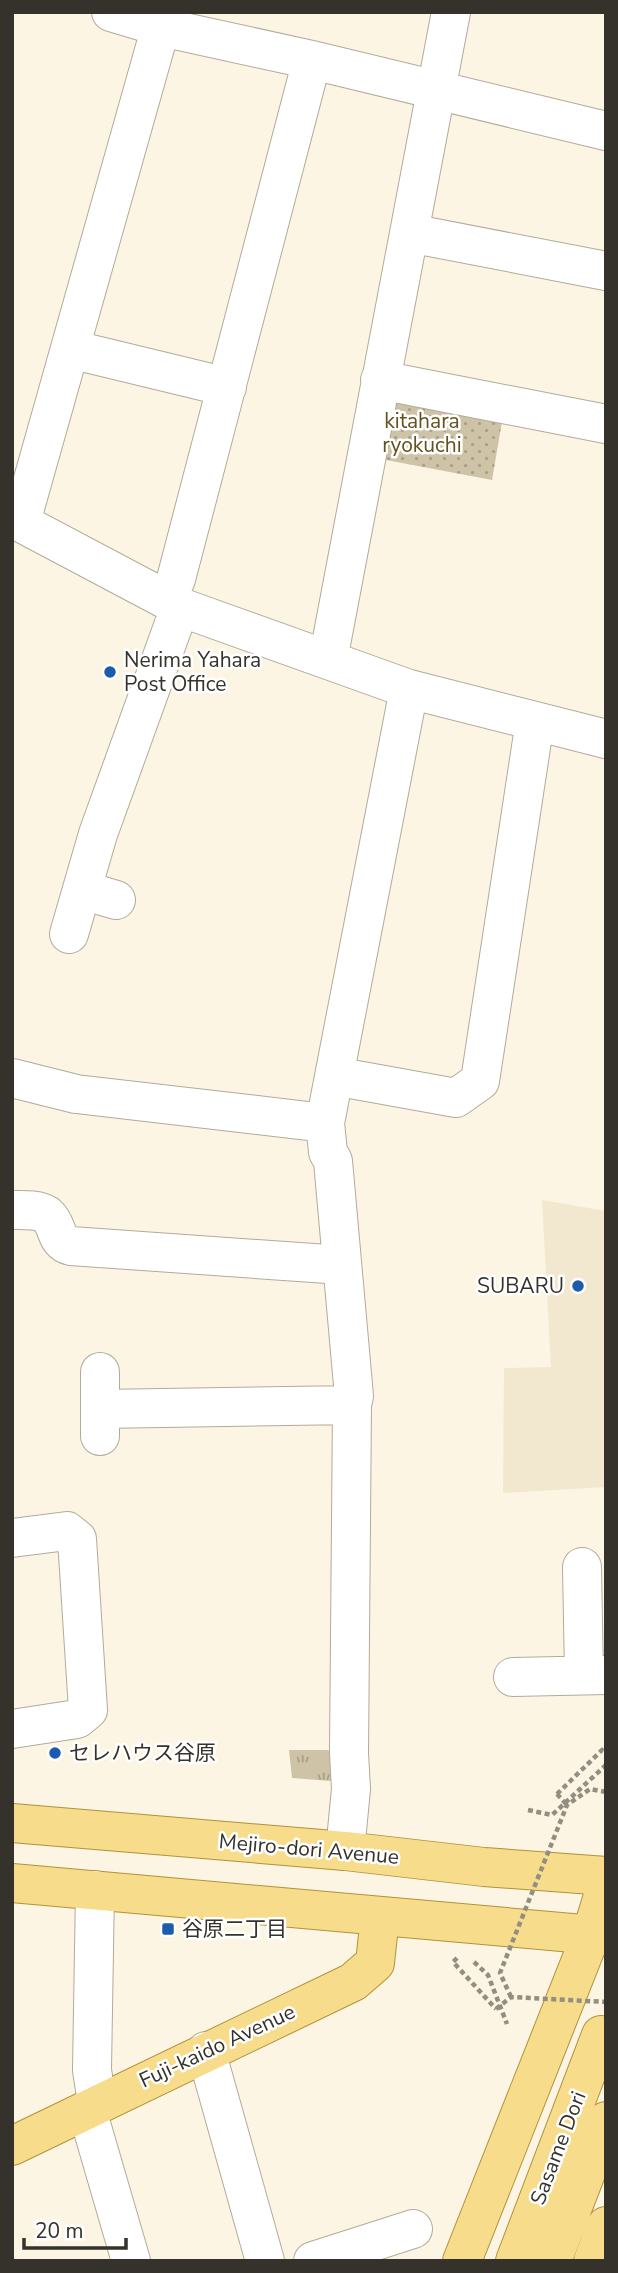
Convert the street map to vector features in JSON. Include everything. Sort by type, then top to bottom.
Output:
[{"type":"main road","name":"Mejiro-dori Avenue","points":[[12,1823],[606,1876]]},
{"type":"main road","points":[[12,1883],[598,1936]]},
{"type":"main road","points":[[462,2261],[598,1936],[606,1886]]},
{"type":"main road","name":"Fuji-kaido Avenue","points":[[12,2146],[353,1982],[375,1963],[380,1916]]},
{"type":"main road","name":"Sasame Dori","points":[[515,2261],[603,2018]]},
{"type":"main road","name":"Sasame Dori","points":[[552,2261],[606,2121]]},
{"type":"main road","points":[[593,2261],[606,2227]]},
{"type":"street","points":[[111,12],[163,20],[434,91],[606,131]]},
{"type":"street","points":[[328,660],[451,12]]},
{"type":"street","points":[[163,20],[70,349],[17,520],[174,604],[409,689],[606,739]]},
{"type":"street","points":[[69,934],[99,895],[98,834],[174,604],[176,579],[312,60]]},
{"type":"street","points":[[409,233],[606,271]]},
{"type":"street","points":[[70,349],[227,387]]},
{"type":"street","points":[[380,380],[606,424]]},
{"type":"street","points":[[345,1851],[351,1789],[349,1753],[354,1396],[333,1161],[328,1152],[325,1123],[409,689]]},
{"type":"street","points":[[334,1076],[456,1098],[480,1081],[535,721]]},
{"type":"street","points":[[12,1078],[76,1094],[325,1123]]},
{"type":"street","points":[[12,1210],[32,1211],[47,1216],[63,1244],[342,1265]]},
{"type":"street","points":[[100,1371],[100,1423],[352,1405]]},
{"type":"street","points":[[12,1538],[67,1531],[77,1539],[88,1710],[77,1719],[12,1729]]},
{"type":"street","points":[[513,1677],[595,1675],[582,1567]]},
{"type":"street","points":[[95,1890],[92,2106],[131,2261]]},
{"type":"street","points":[[206,2051],[265,2261]]},
{"type":"street","points":[[313,2261],[413,2229]]},
{"type":"path","points":[[567,1805],[557,1794],[602,1750],[606,1754]]},
{"type":"path","points":[[528,1810],[552,1815],[606,1765]]},
{"type":"path","points":[[511,1997],[500,1973],[567,1805],[590,1790],[606,1792]]},
{"type":"path","points":[[472,1960],[488,1975],[507,2024]]},
{"type":"path","points":[[453,1962],[496,2009],[511,1997]]},
{"type":"path","points":[[511,1997],[603,2018]]},
{"type":"shaded area","points":[[542,1200],[606,1211],[606,1487],[503,1493],[504,1368],[551,1367]]},
{"type":"green space","name":"kitahara ryokuchi","points":[[404,396],[503,416],[492,480],[381,459],[392,404]]},
{"type":"green space","points":[[289,1750],[328,1750],[337,1761],[343,1782],[292,1778]]},
{"type":"place","name":"Nerima Yahara Post Office","points":[[110,672]]},
{"type":"place","name":"SUBARU","points":[[578,1286]]},
{"type":"place","name":"セレハウス谷原","points":[[55,1753]]},
{"type":"place","name":"谷原二丁目","points":[[168,1929]]}]
